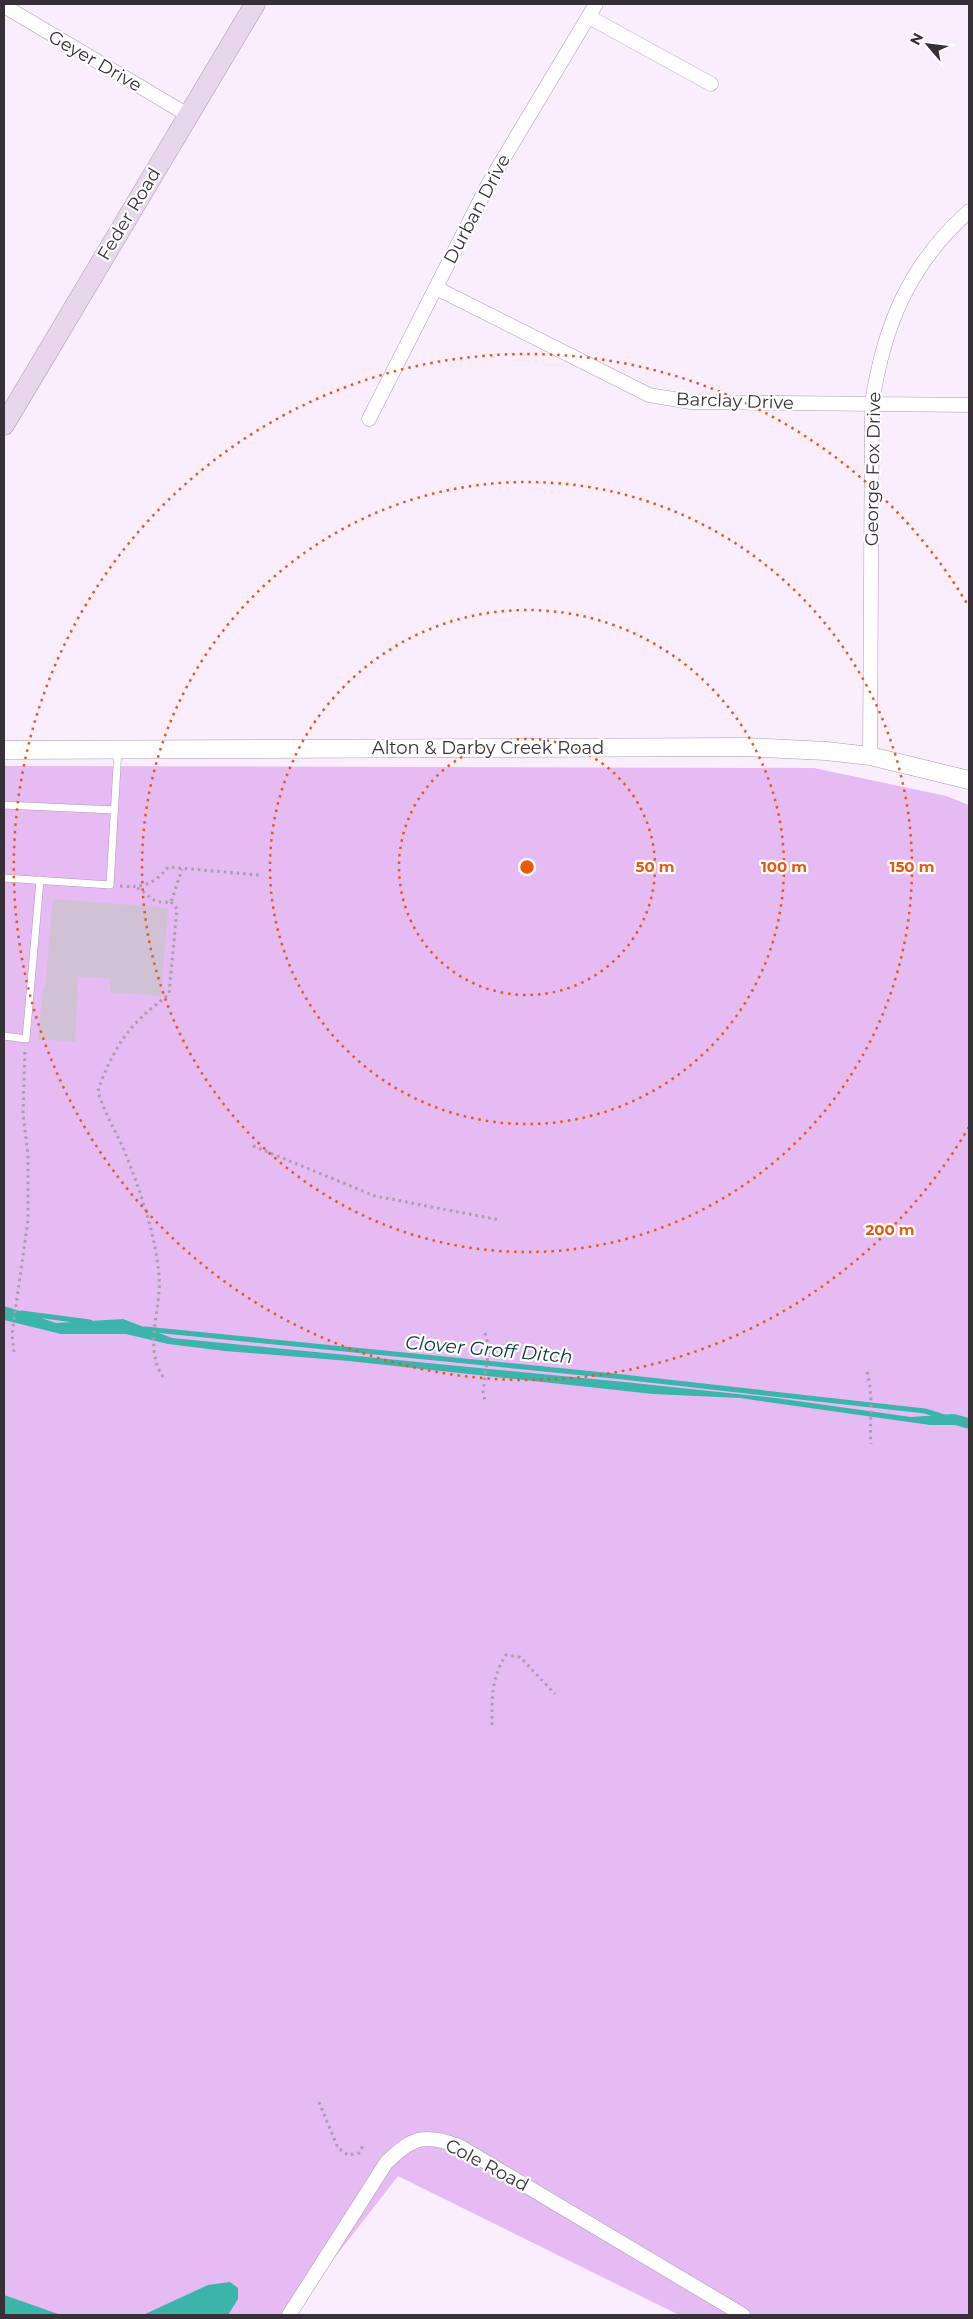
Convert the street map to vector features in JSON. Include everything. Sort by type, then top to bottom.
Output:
[{"type":"main road","name":"Feder Road","points":[[4,425],[255,4]]},
{"type":"street","name":"Durban Drive","points":[[369,419],[490,181],[596,4]]},
{"type":"street","name":"Geyer Drive","points":[[4,6],[188,115]]},
{"type":"street","points":[[589,17],[711,84]]},
{"type":"street","name":"George Fox Drive","points":[[870,756],[872,403],[883,345],[903,294],[947,231],[969,211]]},
{"type":"street","name":"Barclay Drive","points":[[436,288],[649,395],[691,402],[969,404]]},
{"type":"street","name":"Alton & Darby Creek Road","points":[[4,750],[118,748],[744,747],[826,751],[870,756],[969,780]]},
{"type":"street","name":"Cole Road","points":[[289,2315],[386,2163],[396,2153],[418,2139],[431,2139],[459,2146],[743,2315]]},
{"type":"lane","points":[[4,878],[110,885],[118,748]]},
{"type":"lane","points":[[4,805],[114,810]]},
{"type":"lane","points":[[4,1036],[26,1039],[40,880]]},
{"type":"path","points":[[110,885],[137,888],[149,884],[168,867],[259,875]]},
{"type":"path","points":[[171,902],[182,869]]},
{"type":"path","points":[[137,888],[148,897],[160,903],[171,902]]},
{"type":"path","points":[[162,1377],[156,1366],[153,1352],[159,1277],[153,1236],[124,1150],[98,1091],[110,1061],[138,1020],[169,994],[177,909],[171,902]]},
{"type":"path","points":[[14,1352],[12,1334],[28,1220],[28,1154],[23,1114],[26,1039]]},
{"type":"path","points":[[253,1146],[375,1196],[500,1220]]},
{"type":"path","points":[[485,1333],[489,1348],[482,1391],[485,1401]]},
{"type":"path","points":[[867,1372],[872,1389],[869,1427],[871,1444]]},
{"type":"path","points":[[492,1725],[492,1694],[496,1671],[506,1655],[520,1657],[555,1694]]},
{"type":"path","points":[[319,2102],[338,2148],[348,2155],[359,2153],[364,2144]]},
{"type":"shaded area","points":[[4,766],[814,768],[946,796],[969,805],[969,2315],[679,2315],[398,2176],[290,2315],[4,2315]]},
{"type":"shaded area","points":[[4,1306],[56,1323],[123,1319],[172,1338],[776,1398],[911,1417],[954,1414],[969,1418],[969,1429],[955,1425],[930,1425],[740,1398],[653,1394],[349,1361],[225,1351],[168,1344],[126,1334],[61,1334],[4,1320]]},
{"type":"shaded area","points":[[230,2282],[238,2288],[238,2299],[228,2315],[143,2315],[208,2285]]},
{"type":"shaded area","points":[[4,2295],[61,2315],[4,2315]]},
{"type":"building","points":[[53,899],[168,908],[161,996],[110,992],[111,979],[78,976],[75,1042],[38,1039],[43,989],[45,989]]},
{"type":"waterway","name":"Clover Groff Ditch","points":[[21,1313],[90,1322]]},
{"type":"waterway","name":"Clover Groff Ditch","points":[[145,1329],[614,1376],[925,1411],[944,1417]]}]
